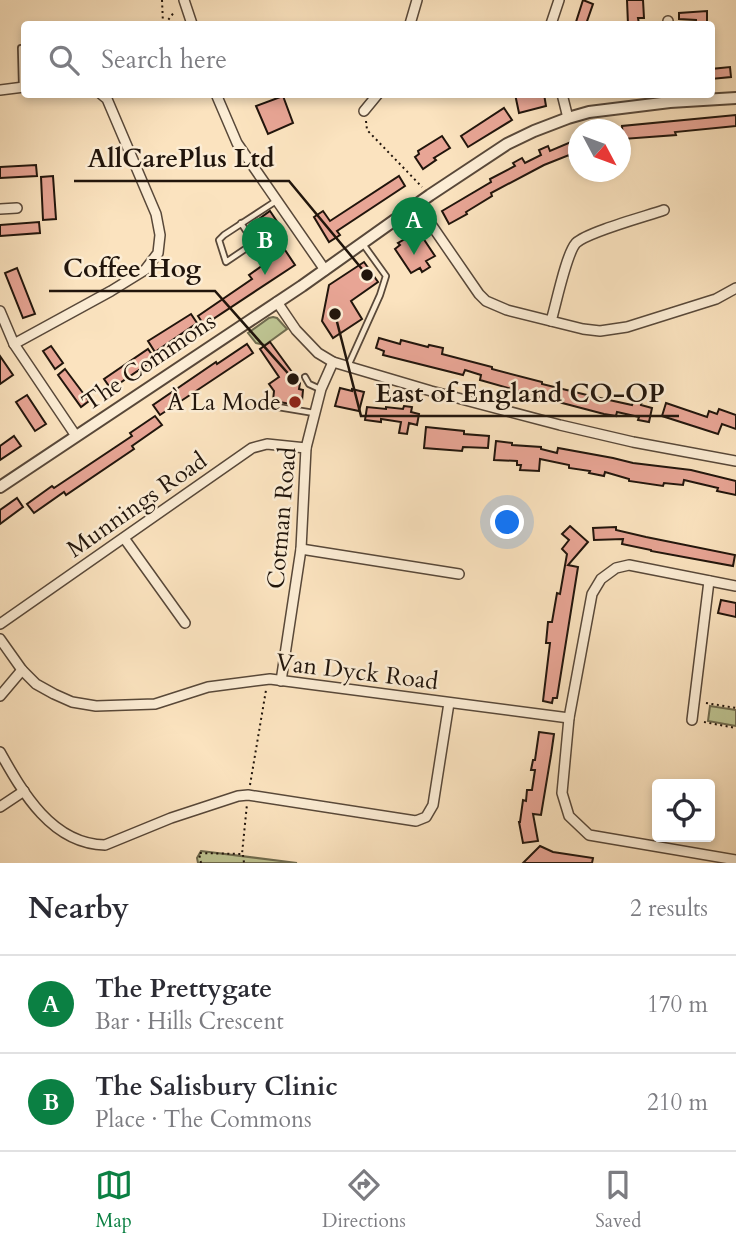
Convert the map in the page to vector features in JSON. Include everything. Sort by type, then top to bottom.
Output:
[{"type":"street","points":[[184,0],[191,21]]},
{"type":"street","points":[[411,21],[417,0]]},
{"type":"street","points":[[552,21],[559,0]]},
{"type":"street","points":[[0,90],[21,87]]},
{"type":"street","points":[[14,344],[145,270],[158,253],[160,236],[156,214],[106,98]]},
{"type":"street","points":[[218,98],[237,144],[325,270]]},
{"type":"street","points":[[364,111],[375,98]]},
{"type":"street","points":[[563,98],[568,118]]},
{"type":"street","name":"The Commons","points":[[0,487],[325,270],[507,144],[534,131],[589,112],[669,98],[736,98]]},
{"type":"street","points":[[417,204],[479,294],[486,301],[507,310],[583,329],[612,330],[716,299],[736,288]]},
{"type":"street","points":[[0,209],[17,208]]},
{"type":"street","points":[[551,321],[576,243],[590,234],[664,210]]},
{"type":"street","points":[[277,302],[296,330],[318,354],[347,367],[608,436],[736,461]]},
{"type":"street","points":[[0,311],[14,344],[76,436]]},
{"type":"street","name":"Cotman Road","points":[[281,681],[301,549],[306,448],[321,390],[333,362]]},
{"type":"street","name":"Munnings Road","points":[[0,625],[252,448],[267,444],[306,448]]},
{"type":"street","points":[[124,538],[186,623]]},
{"type":"street","points":[[301,549],[459,574]]},
{"type":"street","points":[[736,586],[629,565],[616,568],[601,579],[592,594],[569,718],[562,793],[569,816],[589,835],[736,860]]},
{"type":"street","points":[[692,720],[709,581]]},
{"type":"street","name":"Van Dyck Road","points":[[0,639],[22,670],[36,684],[72,702],[96,706],[155,704],[208,687],[270,680],[569,718]]},
{"type":"street","points":[[0,696],[22,670]]},
{"type":"street","points":[[0,752],[24,791],[50,823],[80,842],[104,845],[199,808],[228,798],[248,795],[416,821],[426,817],[433,805],[449,703]]},
{"type":"street","points":[[0,807],[24,791]]},
{"type":"lane","points":[[242,223],[254,243],[226,262],[219,240],[224,235],[276,200]]},
{"type":"lane","points":[[347,367],[387,276],[362,243]]},
{"type":"lane","points":[[305,377],[309,384],[321,390]]},
{"type":"lane","points":[[260,404],[314,414]]},
{"type":"path","points":[[162,0],[164,21]]},
{"type":"path","points":[[166,21],[184,0]]},
{"type":"path","points":[[364,111],[367,130],[430,195]]},
{"type":"path","points":[[244,863],[242,854],[248,795],[264,695],[270,680]]},
{"type":"path","points":[[694,701],[736,708]]},
{"type":"path","points":[[692,720],[736,728]]},
{"type":"path","points":[[201,863],[199,853],[242,854]]},
{"type":"green space","points":[[273,317],[287,329],[265,345],[256,343],[248,333]]},
{"type":"green space","points":[[710,706],[736,710],[736,726],[708,721]]},
{"type":"green space","points":[[201,851],[297,863],[198,863],[197,858]]},
{"type":"building","points":[[583,0],[593,4],[587,21],[576,21]]},
{"type":"building","points":[[627,0],[643,0],[644,18],[628,21]]},
{"type":"building","points":[[707,11],[707,21],[679,19],[679,13]]},
{"type":"building","points":[[730,67],[731,77],[715,79],[715,69]]},
{"type":"building","points":[[284,98],[293,123],[268,134],[256,106]]},
{"type":"building","points":[[516,98],[545,98],[546,106],[519,113]]},
{"type":"building","points":[[504,108],[512,120],[468,147],[461,136]]},
{"type":"building","points":[[736,115],[736,126],[675,132],[676,135],[631,138],[631,125]]},
{"type":"building","points":[[442,136],[450,148],[423,169],[415,157],[419,154],[418,151]]},
{"type":"building","points":[[568,143],[568,155],[491,193],[492,196],[449,224],[442,211],[491,182],[490,179],[515,166],[513,163],[522,158],[525,163],[541,155],[539,150],[548,146],[550,151]]},
{"type":"building","points":[[36,165],[37,176],[0,178],[0,167]]},
{"type":"building","points":[[53,176],[56,219],[43,220],[41,177]]},
{"type":"building","points":[[399,176],[405,186],[337,231],[340,235],[329,242],[314,217],[323,211],[330,221]]},
{"type":"building","points":[[270,211],[280,226],[281,235],[277,238],[295,265],[204,325],[198,316],[252,279],[249,275],[270,260],[249,226]]},
{"type":"building","points":[[39,222],[40,233],[0,236],[0,225]]},
{"type":"building","points":[[414,234],[416,238],[421,235],[435,256],[426,261],[430,267],[422,272],[420,268],[411,273],[395,249],[400,245],[398,243]]},
{"type":"building","points":[[364,262],[378,282],[351,301],[362,319],[333,338],[322,321],[329,285]]},
{"type":"building","points":[[17,268],[35,314],[23,318],[5,273]]},
{"type":"building","points":[[191,314],[197,323],[155,352],[148,341]]},
{"type":"building","points":[[379,338],[400,344],[401,340],[443,348],[442,354],[591,396],[632,405],[634,399],[642,401],[641,405],[652,408],[649,422],[617,412],[616,416],[604,414],[547,399],[480,380],[481,375],[465,370],[463,375],[383,355],[384,351],[376,348]]},
{"type":"building","points":[[270,342],[300,383],[299,389],[303,390],[302,401],[297,400],[297,405],[273,401],[274,391],[269,384],[279,377],[260,349]]},
{"type":"building","points":[[247,344],[253,353],[160,415],[153,405]]},
{"type":"building","points":[[51,346],[63,363],[55,369],[43,351]]},
{"type":"building","points":[[148,349],[155,359],[111,389],[104,379]]},
{"type":"building","points":[[0,356],[13,375],[0,384]]},
{"type":"building","points":[[65,369],[89,401],[81,407],[58,375]]},
{"type":"building","points":[[340,388],[364,392],[359,411],[335,406]]},
{"type":"building","points":[[27,395],[46,424],[35,431],[16,402]]},
{"type":"building","points":[[666,403],[707,417],[709,411],[717,414],[719,409],[736,415],[736,429],[722,424],[718,434],[662,416]]},
{"type":"building","points":[[404,406],[412,407],[411,412],[419,414],[417,425],[409,423],[407,434],[399,433],[401,422],[365,420],[367,407],[403,409]]},
{"type":"building","points":[[155,416],[162,425],[132,446],[134,449],[34,513],[27,504],[132,436],[130,433]]},
{"type":"building","points":[[426,427],[489,436],[488,448],[463,447],[462,451],[424,448]]},
{"type":"building","points":[[14,436],[21,446],[0,460],[0,446]]},
{"type":"building","points":[[496,441],[541,447],[557,453],[558,448],[633,463],[691,470],[736,481],[736,495],[684,480],[683,485],[664,483],[663,486],[629,481],[605,472],[604,476],[589,473],[590,471],[540,459],[539,471],[520,470],[521,465],[517,465],[517,461],[494,460]]},
{"type":"building","points":[[17,498],[23,507],[0,524],[0,510]]},
{"type":"building","points":[[570,526],[588,542],[568,565],[578,567],[557,698],[553,698],[552,703],[543,701],[550,643],[546,643],[548,622],[552,622],[557,593],[560,594],[567,554],[562,549],[569,540],[562,534]]},
{"type":"building","points":[[616,527],[616,530],[735,555],[733,566],[622,544],[623,539],[594,540],[593,528]]},
{"type":"building","points":[[721,600],[736,603],[736,617],[718,613]]},
{"type":"building","points":[[539,732],[554,734],[551,755],[541,815],[533,814],[538,841],[523,843],[519,822],[527,790],[532,790],[535,770],[531,770]]},
{"type":"building","points":[[540,846],[553,852],[593,858],[592,863],[523,863]]},
{"type":"place","name":"The Prettygate","points":[[414,255]]},
{"type":"place","name":"The Salisbury Clinic","points":[[265,275]]},
{"type":"place","name":"AllCarePlus Ltd","points":[[367,275]]},
{"type":"place","name":"East of England CO-OP","points":[[335,314]]},
{"type":"place","name":"Coffee Hog","points":[[293,379]]},
{"type":"place","name":"À La Mode","points":[[295,402]]}]
